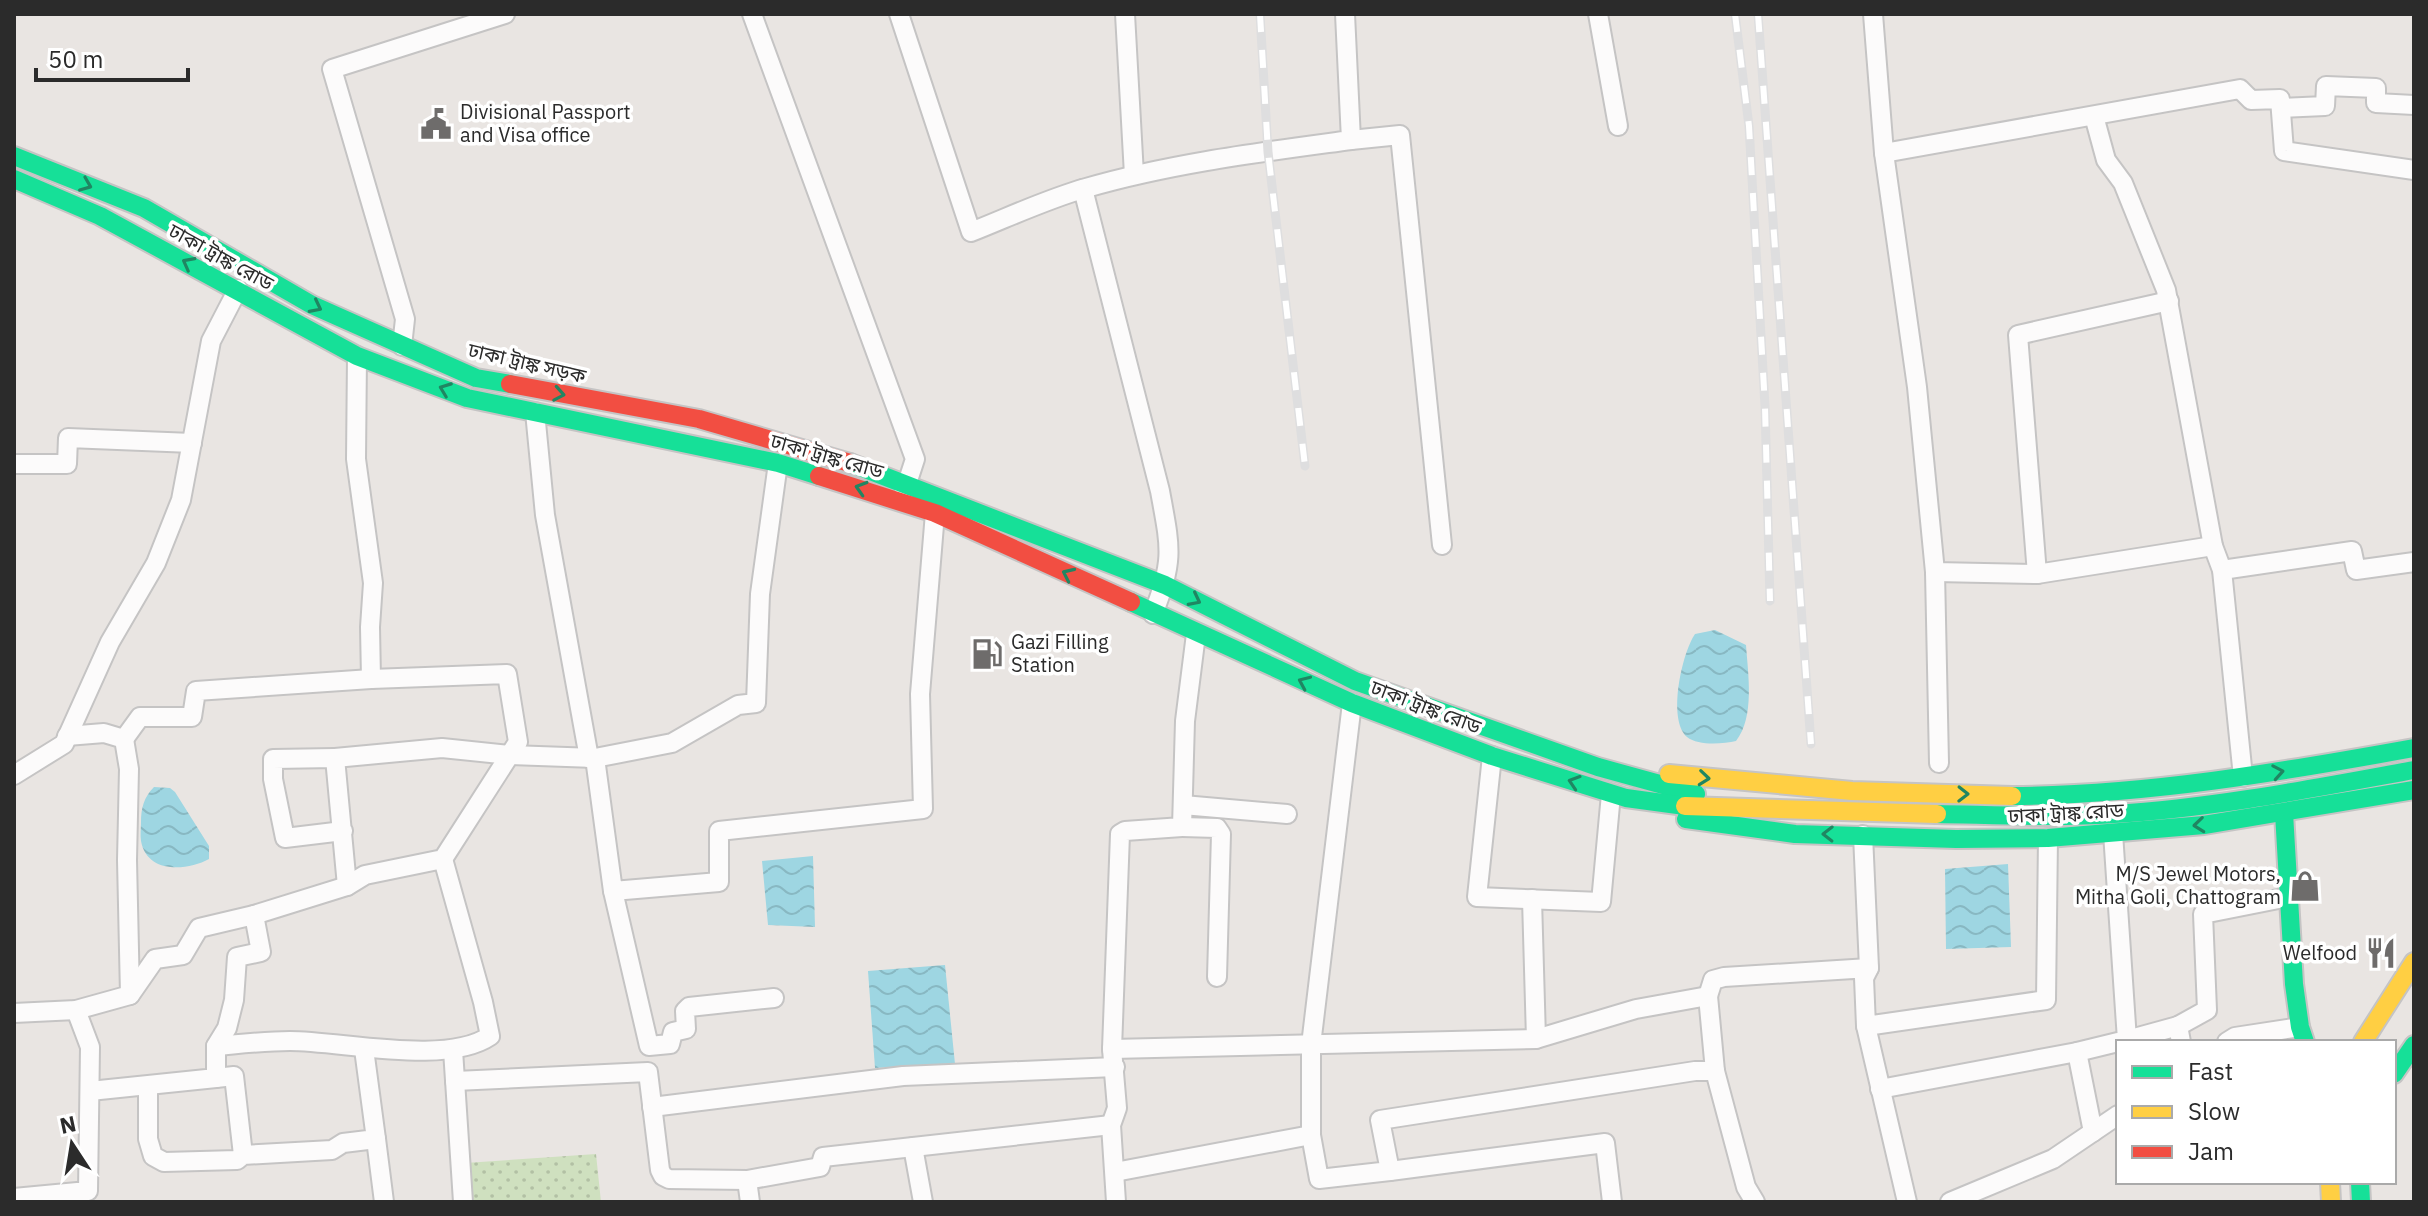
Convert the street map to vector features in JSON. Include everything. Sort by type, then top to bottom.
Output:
[{"type":"main road","name":"ঢাকা ট্রাঙ্ক সড়ক","points":[[14,156],[144,208],[312,305],[476,378],[699,419],[847,462],[904,492],[967,509]]},
{"type":"main road","name":"ঢাকা ট্রাঙ্ক রোড","points":[[14,179],[100,216],[357,356],[467,398],[904,492],[935,513],[1352,703],[1492,756],[1618,796],[1653,811],[1695,821],[1795,834],[1956,839],[2048,838],[2204,825],[2414,790]]},
{"type":"main road","name":"ঢাকা ট্রাঙ্ক রোড","points":[[967,509],[1165,585],[1355,681],[1598,767],[1733,806]]},
{"type":"main road","points":[[1598,767],[1878,792],[2034,796],[2134,790],[2243,777],[2414,748]]},
{"type":"main road","name":"ঢাকা ট্রাঙ্ক রোড","points":[[1618,796],[1686,806],[2034,816],[2115,814],[2268,796],[2414,770]]},
{"type":"main road","points":[[2284,813],[2288,897],[2302,1034]]},
{"type":"main road","points":[[2364,1040],[2414,962]]},
{"type":"main road","points":[[2371,1040],[2414,977]]},
{"type":"main road","points":[[2396,1070],[2411,1038]]},
{"type":"street","points":[[402,346],[405,319],[332,69],[505,14]]},
{"type":"street","points":[[752,14],[915,459],[904,492]]},
{"type":"street","points":[[899,14],[971,232],[1083,189],[1134,175],[1262,152],[1400,135],[1442,545]]},
{"type":"street","points":[[1125,14],[1134,175]]},
{"type":"street","points":[[1345,14],[1351,140]]},
{"type":"street","points":[[1598,14],[1618,126]]},
{"type":"street","points":[[1873,14],[1884,153],[1917,387],[1935,572],[1939,763]]},
{"type":"street","points":[[2281,108],[2325,106],[2326,86],[2376,88],[2376,103],[2414,105]]},
{"type":"street","points":[[1884,153],[2240,89],[2251,100],[2280,99],[2284,151],[2414,170]]},
{"type":"street","points":[[2094,116],[2101,148],[2123,183],[2169,301],[2213,546],[2222,570],[2243,777]]},
{"type":"street","points":[[1083,189],[1169,537],[1170,563],[1153,614]]},
{"type":"street","points":[[14,775],[64,744],[110,642],[156,563],[181,500],[211,341],[238,289]]},
{"type":"street","points":[[2037,574],[2018,335],[2169,301]]},
{"type":"street","points":[[357,356],[356,459],[373,583],[371,679]]},
{"type":"street","points":[[535,412],[545,515],[592,758],[613,891],[649,1046],[670,1044],[673,1032],[686,1029],[685,1011],[689,1007],[774,998]]},
{"type":"street","points":[[14,464],[67,464],[68,438],[192,443]]},
{"type":"street","points":[[343,831],[285,838],[273,779],[273,759],[335,758],[442,748],[510,755],[592,758],[672,743],[738,705],[756,703],[760,594],[778,463]]},
{"type":"street","points":[[613,891],[719,882],[719,831],[923,809],[920,694],[935,513]]},
{"type":"street","points":[[1935,572],[2037,574],[2213,546]]},
{"type":"street","points":[[2222,570],[2352,551],[2356,570],[2414,562]]},
{"type":"street","points":[[1182,827],[1185,721],[1196,634]]},
{"type":"street","points":[[14,1013],[76,1010],[130,995],[155,959],[183,955],[199,928],[254,915],[347,886],[365,875],[443,859],[518,742],[507,674],[371,679],[196,691],[192,717],[140,717],[124,739],[129,769],[127,860],[130,995]]},
{"type":"street","points":[[1352,703],[1311,1045],[1311,1135],[1319,1179],[1605,1143],[1612,1202]]},
{"type":"street","points":[[67,736],[104,733],[124,739]]},
{"type":"street","points":[[1492,756],[1477,897],[1601,902],[1618,796]]},
{"type":"street","points":[[335,758],[347,886]]},
{"type":"street","points":[[1183,805],[1287,814]]},
{"type":"street","points":[[1116,1202],[1111,1125],[1117,1108],[1114,1058],[1120,834],[1125,831],[1182,827],[1217,828],[1221,834],[1217,977]]},
{"type":"street","points":[[2113,833],[2122,1040]]},
{"type":"street","points":[[1863,835],[1869,968],[1864,978],[1866,1026],[1907,1202]]},
{"type":"street","points":[[1866,1026],[2046,1000],[2048,838]]},
{"type":"street","points":[[216,1046],[292,1041],[364,1049],[453,1050],[480,1043],[490,1036],[443,859]]},
{"type":"street","points":[[2136,1040],[2180,1034],[2207,1010],[2203,914],[2288,897]]},
{"type":"street","points":[[1532,899],[1536,1039]]},
{"type":"street","points":[[216,1078],[216,1046],[227,1028],[234,1000],[237,957],[261,952],[254,915]]},
{"type":"street","points":[[1755,1202],[1746,1187],[1715,1071],[1708,996],[1713,980],[1869,968]]},
{"type":"street","points":[[652,1107],[903,1076],[1114,1058],[1311,1045],[1536,1039],[1636,1009],[1708,996]]},
{"type":"street","points":[[14,1198],[64,1198],[88,1191],[90,1047],[76,1010]]},
{"type":"street","points":[[2230,1040],[2235,1037],[2302,1034]]},
{"type":"street","points":[[1880,1089],[2116,1043]]},
{"type":"street","points":[[364,1049],[384,1202]]},
{"type":"street","points":[[453,1050],[463,1202]]},
{"type":"street","points":[[2077,1052],[2093,1132]]},
{"type":"street","points":[[455,1081],[644,1071],[649,1075],[663,1176],[669,1179],[747,1180],[820,1167],[823,1157],[1111,1125]]},
{"type":"street","points":[[1390,1171],[1380,1120],[1695,1071],[1715,1071]]},
{"type":"street","points":[[90,1091],[234,1076],[243,1155]]},
{"type":"street","points":[[148,1087],[148,1139],[153,1156],[164,1162],[237,1160],[243,1155],[332,1150],[343,1143],[376,1139]]},
{"type":"street","points":[[1950,1202],[2053,1159],[2116,1116]]},
{"type":"street","points":[[1115,1172],[1311,1135]]},
{"type":"street","points":[[913,1147],[923,1202]]},
{"type":"street","points":[[747,1180],[750,1202]]},
{"type":"green space","points":[[596,1154],[601,1202],[469,1202],[465,1163]]},
{"type":"water","points":[[1715,630],[1746,645],[1749,695],[1746,720],[1736,741],[1711,744],[1687,737],[1681,728],[1677,702],[1681,670],[1690,643],[1695,634]]},
{"type":"water","points":[[154,787],[170,788],[175,792],[209,846],[209,859],[190,866],[169,867],[151,859],[145,852],[141,839],[142,812],[145,799]]},
{"type":"water","points":[[813,856],[815,927],[768,925],[762,861]]},
{"type":"water","points":[[2008,864],[2011,947],[1946,949],[1945,869]]},
{"type":"water","points":[[945,965],[955,1064],[875,1068],[868,971]]},
{"type":"railway","points":[[1260,14],[1268,152],[1305,466]]},
{"type":"railway","points":[[1735,14],[1749,126],[1765,406],[1770,601]]},
{"type":"railway","points":[[1758,14],[1811,744]]},
{"type":"traffic: fast","points":[[14,156],[144,208],[312,305],[476,378],[510,384]]},
{"type":"traffic: fast","points":[[14,179],[100,216],[357,356],[467,398],[778,463],[819,476]]},
{"type":"traffic: fast","points":[[850,463],[1165,585],[1355,681],[1598,767],[1696,794]]},
{"type":"traffic: fast","points":[[1131,602],[1352,703],[1492,756],[1626,798],[1685,806]]},
{"type":"traffic: fast","points":[[2012,796],[2164,787],[2414,748]]},
{"type":"traffic: fast","points":[[1937,814],[2070,816],[2152,811],[2264,796],[2414,770]]},
{"type":"traffic: fast","points":[[1686,819],[1795,834],[1956,839],[2048,838],[2204,825],[2414,790]]},
{"type":"traffic: fast","points":[[2284,813],[2294,984],[2304,1040]]},
{"type":"traffic: fast","points":[[2396,1071],[2414,1045]]},
{"type":"traffic: fast","points":[[2360,1184],[2361,1202]]},
{"type":"traffic: slow","points":[[1669,774],[1852,791],[2012,796]]},
{"type":"traffic: slow","points":[[1685,806],[1937,814]]},
{"type":"traffic: slow","points":[[2364,1040],[2414,962]]},
{"type":"traffic: slow","points":[[2330,1184],[2331,1202]]},
{"type":"traffic: jam","points":[[510,384],[699,419],[850,463]]},
{"type":"traffic: jam","points":[[819,476],[935,513],[1131,602]]},
{"type":"place","name":"Divisional Passport and Visa office","points":[[436,124]]},
{"type":"place","name":"Gazi Filling Station","points":[[987,654]]},
{"type":"place","name":"M/S Jewel Motors, Mitha Goli, Chattogram","points":[[2305,886]]},
{"type":"place","name":"Welfood","points":[[2381,953]]}]
